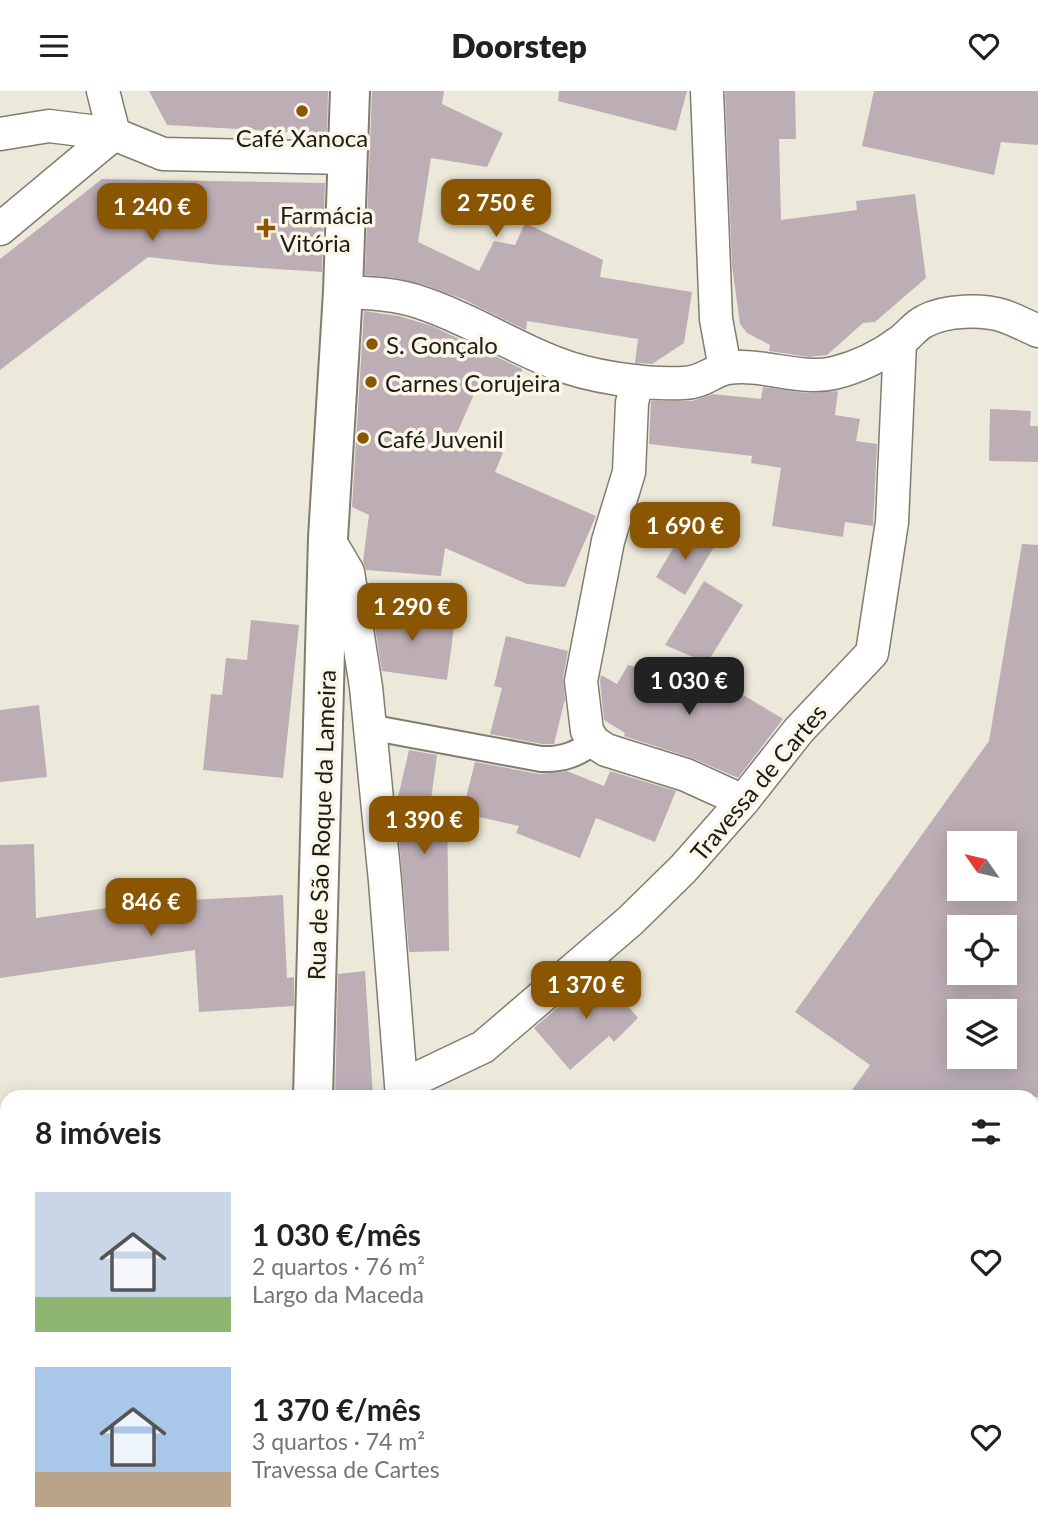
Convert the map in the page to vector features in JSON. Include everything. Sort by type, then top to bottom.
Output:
[{"type":"main road","name":"Rua de São Roque da Lameira","points":[[313,1090],[328,538],[344,292],[350,91]]},
{"type":"street","points":[[103,91],[114,134]]},
{"type":"street","points":[[707,91],[716,319],[725,368]]},
{"type":"street","points":[[0,134],[49,126],[114,134],[163,154],[348,158]]},
{"type":"street","points":[[0,229],[114,134]]},
{"type":"street","points":[[344,292],[387,294],[421,302],[553,362],[613,378],[637,381],[688,383],[708,378],[725,368],[764,367],[817,376],[833,373],[872,359],[900,342],[925,321],[953,313],[982,312],[1001,315],[1038,331]]},
{"type":"street","name":"Travessa de Cartes","points":[[405,1090],[483,1047],[630,921],[683,869],[743,801],[799,730],[872,653],[892,522],[900,342]]},
{"type":"street","points":[[637,381],[632,403],[629,472],[608,541],[581,681],[591,737],[606,750],[686,775],[743,801]]},
{"type":"street","points":[[328,538],[348,572],[366,687],[385,881],[401,1090]]},
{"type":"street","points":[[369,727],[555,760],[570,757],[591,737]]},
{"type":"building","points":[[149,91],[328,91],[327,134],[167,125]]},
{"type":"building","points":[[372,91],[444,91],[442,104],[503,133],[487,167],[431,158],[418,242],[479,271],[494,241],[515,245],[525,223],[603,260],[600,277],[692,292],[684,343],[652,364],[635,363],[638,339],[527,321],[526,330],[463,299],[428,286],[396,278],[365,275]]},
{"type":"building","points":[[559,91],[687,91],[676,131],[558,101]]},
{"type":"building","points":[[725,91],[795,91],[796,139],[779,139],[781,220],[857,210],[856,201],[915,194],[926,278],[875,322],[863,323],[827,355],[809,357],[769,351],[770,345],[747,333],[740,324],[732,266]]},
{"type":"building","points":[[874,91],[1038,91],[1038,145],[1001,142],[994,175],[862,146]]},
{"type":"building","points":[[102,179],[325,183],[322,272],[148,257],[0,370],[0,259]]},
{"type":"building","points":[[364,311],[399,316],[432,326],[522,369],[521,380],[482,376],[457,433],[503,453],[495,472],[596,516],[565,587],[527,584],[445,548],[441,576],[366,570],[363,561],[369,515],[352,507]]},
{"type":"building","points":[[763,387],[807,393],[838,391],[835,415],[860,419],[856,441],[877,444],[873,526],[845,522],[843,537],[772,526],[781,468],[751,463],[752,456],[649,444],[651,401],[692,401],[713,394],[761,399]]},
{"type":"building","points":[[990,409],[1031,411],[1030,426],[1038,426],[1038,462],[989,461]]},
{"type":"building","points":[[684,530],[714,547],[685,595],[656,577]]},
{"type":"building","points":[[1022,544],[1038,545],[1038,1090],[852,1090],[870,1065],[795,1012],[989,741]]},
{"type":"building","points":[[704,581],[743,605],[707,663],[665,645]]},
{"type":"building","points":[[371,603],[436,619],[435,625],[454,627],[447,680],[382,671]]},
{"type":"building","points":[[251,620],[299,625],[283,778],[203,770],[211,694],[222,695],[226,658],[247,660]]},
{"type":"building","points":[[506,636],[568,651],[563,678],[565,699],[554,744],[490,734],[502,688],[494,686]]},
{"type":"building","points":[[628,665],[698,682],[702,670],[783,719],[738,778],[692,758],[624,736],[625,733],[604,720],[601,675],[617,684]]},
{"type":"building","points":[[39,705],[47,777],[0,782],[0,710]]},
{"type":"building","points":[[409,750],[437,755],[431,800],[447,803],[449,951],[409,952],[396,806]]},
{"type":"building","points":[[475,762],[539,774],[567,771],[604,786],[610,771],[676,791],[655,842],[596,818],[580,858],[516,833],[519,826],[462,813]]},
{"type":"building","points":[[34,844],[36,918],[149,902],[283,895],[287,978],[294,977],[294,1006],[199,1012],[195,950],[0,978],[0,845]]},
{"type":"building","points":[[365,971],[373,1090],[335,1090],[338,974]]},
{"type":"building","points":[[599,972],[638,1018],[614,1042],[609,1036],[570,1070],[534,1028]]},
{"type":"place","name":"Café Xanoca","points":[[302,111]]},
{"type":"place","name":"Farmácia Vitória","points":[[266,228]]},
{"type":"place","name":"S. Gonçalo","points":[[372,344]]},
{"type":"place","name":"Carnes Corujeira","points":[[371,382]]},
{"type":"place","name":"Café Juvenil","points":[[363,438]]}]
